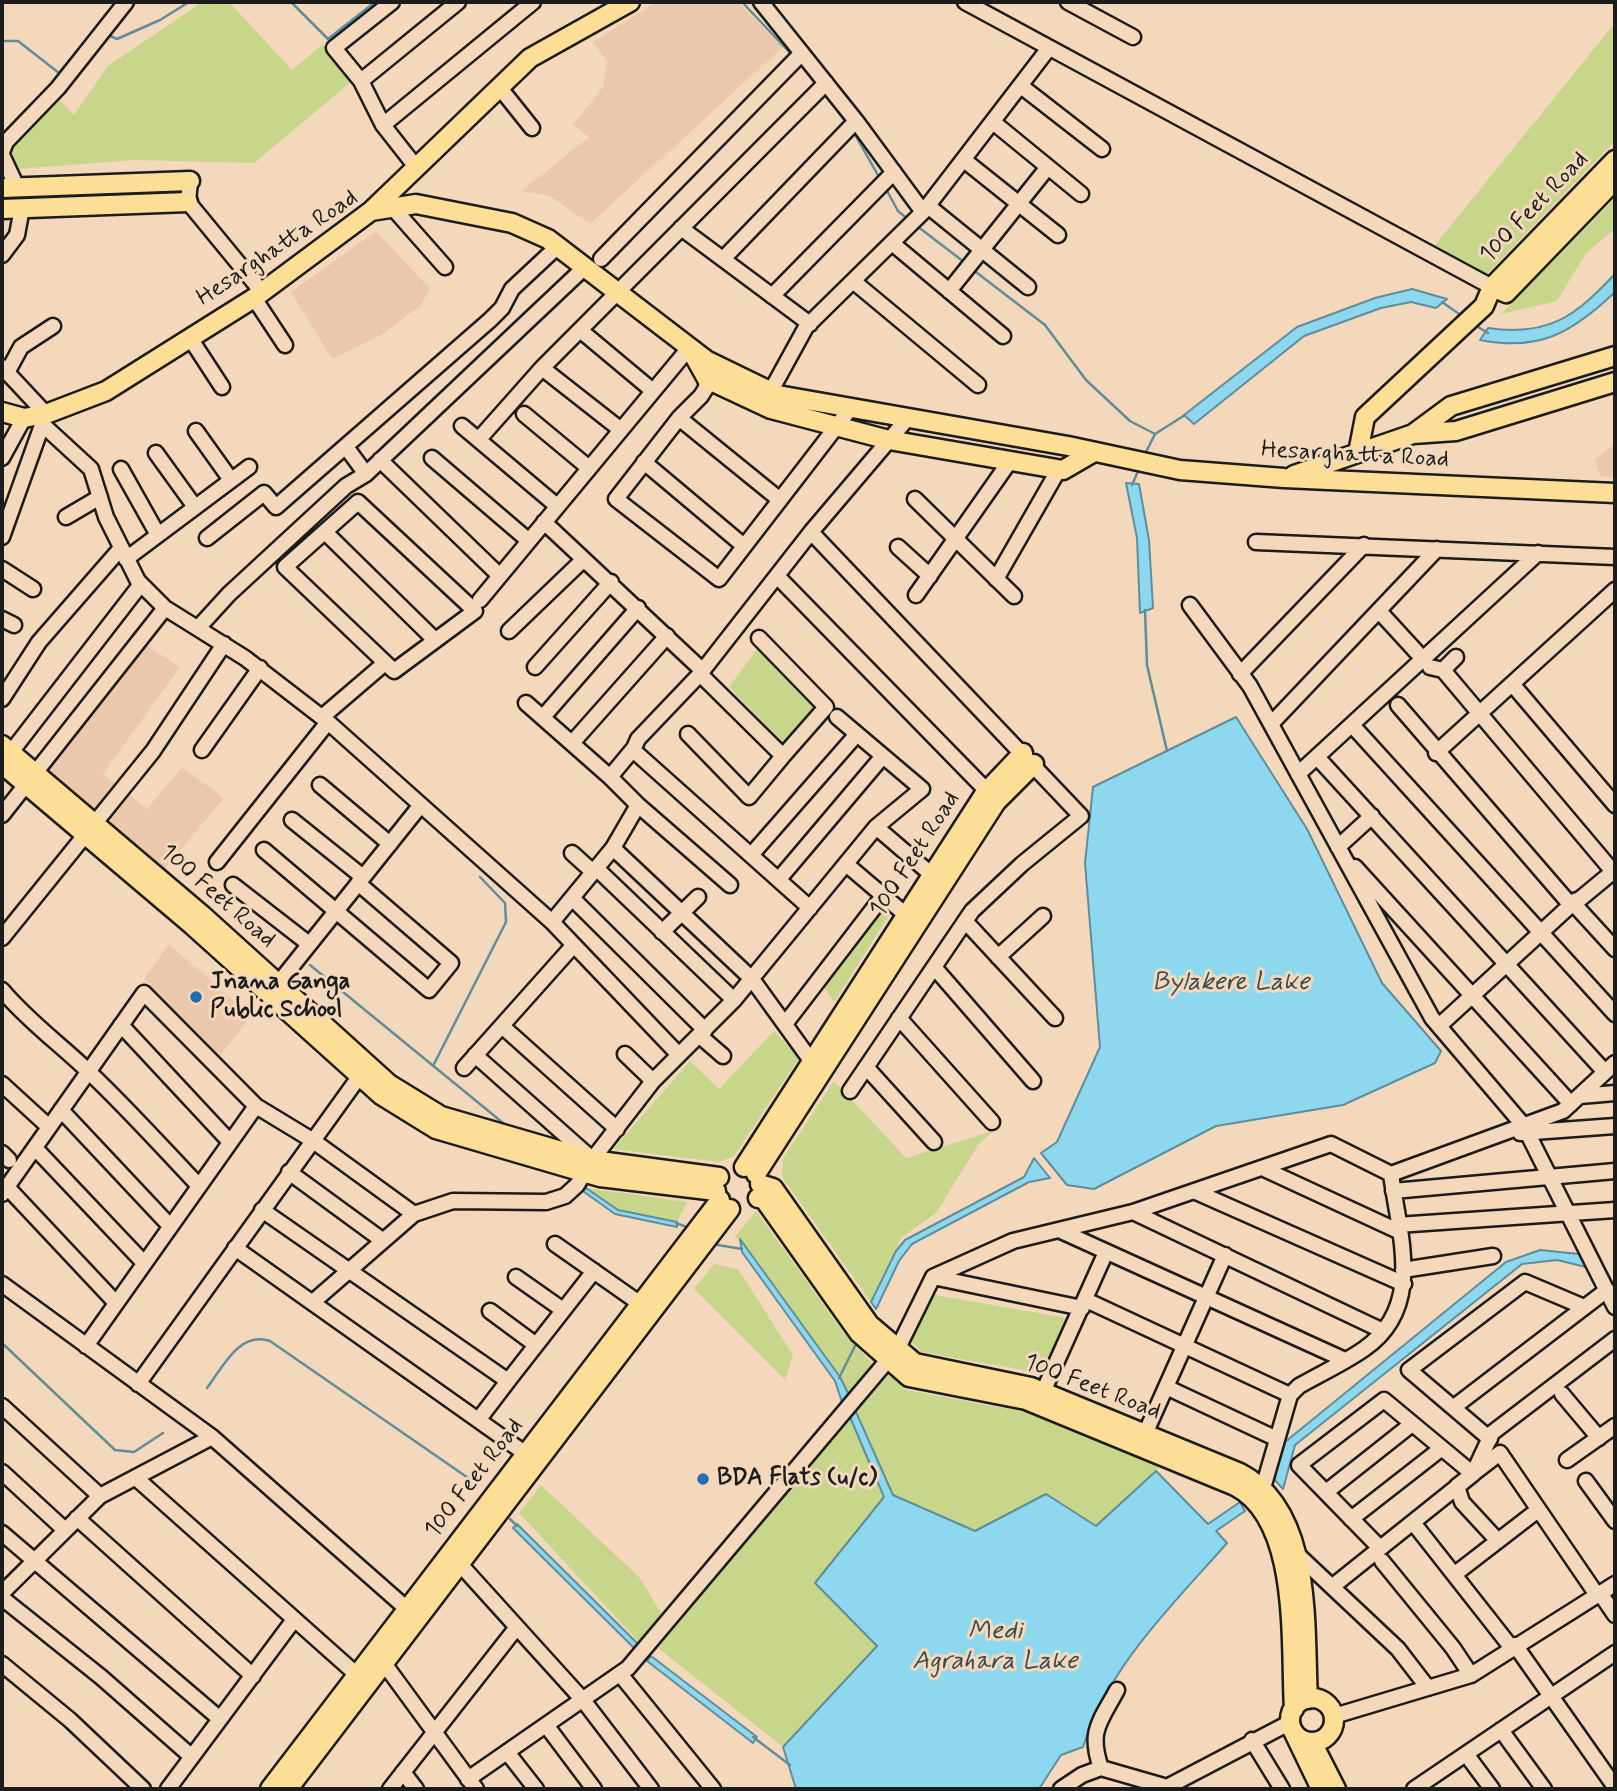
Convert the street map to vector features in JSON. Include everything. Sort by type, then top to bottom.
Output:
[{"type":"main road","points":[[371,211],[530,58],[630,2]]},
{"type":"main road","name":"100 Feet Road","points":[[1615,160],[1492,287],[1506,293],[1615,180]]},
{"type":"main road","points":[[9,188],[190,181]]},
{"type":"main road","points":[[2,209],[188,202]]},
{"type":"main road","name":"Hesarghatta Road","points":[[2,412],[24,418],[44,419],[106,391],[258,295],[371,211],[416,204],[512,223],[558,246],[706,360],[778,395],[1180,470],[1284,478],[1615,493]]},
{"type":"main road","points":[[1358,453],[1365,417],[1484,306],[1492,287]]},
{"type":"main road","name":"Hesarghatta Road","points":[[689,348],[707,379]]},
{"type":"main road","name":"Hesarghatta Road","points":[[1413,435],[1451,406],[1615,355]]},
{"type":"main road","points":[[707,379],[771,409],[889,440],[1059,469],[1094,452]]},
{"type":"main road","name":"Hesarghatta Road","points":[[1413,435],[1455,431],[1615,382]]},
{"type":"main road","points":[[1284,478],[1413,435]]},
{"type":"main road","name":"100 Feet Road","points":[[4,756],[365,1069],[402,1093],[441,1116],[589,1166],[720,1202],[686,1259],[459,1563],[411,1613],[383,1662],[362,1679],[270,1789]]},
{"type":"main road","name":"100 Feet Road","points":[[754,1181],[812,1062],[932,875],[987,791],[1029,759]]},
{"type":"main road","name":"100 Feet Road","points":[[754,1181],[996,802],[1029,759]]},
{"type":"main road","points":[[730,1167],[754,1181],[749,1208],[720,1202],[730,1167]]},
{"type":"main road","name":"100 Feet Road","points":[[754,1181],[773,1188],[854,1314],[894,1353],[912,1378],[1026,1400],[1258,1493]]},
{"type":"main road","name":"100 Feet Road","points":[[288,1789],[362,1679],[526,1454],[642,1304],[686,1259]]},
{"type":"main road","name":"100 Feet Road","points":[[894,1353],[919,1364],[1043,1392],[1145,1434],[1258,1493]]},
{"type":"main road","points":[[1258,1493],[1286,1522],[1296,1553],[1298,1736],[1312,1742],[1336,1789]]},
{"type":"main road","points":[[1258,1493],[1273,1528],[1286,1573],[1297,1710],[1321,1789]]},
{"type":"main road","points":[[1297,1710],[1325,1702],[1334,1716],[1327,1736],[1312,1742]]},
{"type":"street","points":[[9,188],[2,154],[6,142],[58,88],[126,2]]},
{"type":"street","points":[[392,2],[334,48],[361,81],[383,125],[415,167]]},
{"type":"street","points":[[361,81],[458,2]]},
{"type":"street","points":[[383,125],[533,2]]},
{"type":"street","points":[[761,2],[926,209],[982,249],[1028,287]]},
{"type":"street","points":[[965,2],[1492,287]]},
{"type":"street","points":[[1068,2],[1133,37]]},
{"type":"street","points":[[772,389],[810,324],[926,209],[1049,48]]},
{"type":"street","points":[[601,259],[802,53]]},
{"type":"street","points":[[478,439],[542,368],[826,83]]},
{"type":"street","points":[[1021,86],[1102,149]]},
{"type":"street","points":[[500,88],[532,128]]},
{"type":"street","points":[[723,259],[856,121]]},
{"type":"street","points":[[993,122],[1081,194]]},
{"type":"street","points":[[964,160],[1058,235]]},
{"type":"street","points":[[949,290],[1048,167]]},
{"type":"street","points":[[772,296],[894,172]]},
{"type":"street","points":[[190,181],[188,202],[258,295],[285,345]]},
{"type":"street","points":[[2,255],[17,235],[22,208]]},
{"type":"street","points":[[393,208],[445,267]]},
{"type":"street","points":[[681,228],[810,324]]},
{"type":"street","points":[[892,243],[1003,336]]},
{"type":"street","points":[[207,538],[264,493],[276,507],[473,336],[502,308],[512,289],[558,246]]},
{"type":"street","points":[[198,628],[229,594],[346,485],[366,474],[584,268]]},
{"type":"street","points":[[853,281],[978,385]]},
{"type":"street","points":[[53,326],[20,346],[5,369],[44,419],[91,469],[124,553],[141,584],[165,608],[260,668],[325,719],[552,922],[678,1054]]},
{"type":"street","points":[[580,330],[653,391]]},
{"type":"street","points":[[473,336],[491,353]]},
{"type":"street","points":[[190,338],[222,387]]},
{"type":"street","points":[[480,600],[689,348]]},
{"type":"street","points":[[706,360],[707,379],[701,396],[679,418],[616,499],[719,579],[850,409]]},
{"type":"street","points":[[542,368],[621,430]]},
{"type":"street","points":[[524,414],[589,468]]},
{"type":"street","points":[[2,458],[24,418]]},
{"type":"street","points":[[679,418],[780,500]]},
{"type":"street","points":[[2,534],[44,419]]},
{"type":"street","points":[[610,777],[633,750],[638,739],[702,673],[811,532],[907,419]]},
{"type":"street","points":[[462,426],[557,506]]},
{"type":"street","points":[[196,431],[232,480]]},
{"type":"street","points":[[346,447],[366,474]]},
{"type":"street","points":[[156,453],[195,507]]},
{"type":"street","points":[[432,458],[529,541]]},
{"type":"street","points":[[380,460],[500,576]]},
{"type":"street","points":[[916,595],[1010,461]]},
{"type":"street","points":[[644,462],[744,546]]},
{"type":"street","points":[[2,699],[39,642],[124,553],[158,535],[249,467]]},
{"type":"street","points":[[121,469],[158,535]]},
{"type":"street","points":[[996,579],[1059,469]]},
{"type":"street","points":[[66,517],[100,497]]},
{"type":"street","points":[[915,499],[1014,596]]},
{"type":"street","points":[[358,502],[475,611],[394,671],[285,567],[325,532],[358,502]]},
{"type":"street","points":[[544,522],[667,636],[783,756]]},
{"type":"street","points":[[325,532],[435,640]]},
{"type":"street","points":[[811,532],[1082,816],[1021,864],[972,911],[850,1091]]},
{"type":"street","points":[[1256,542],[1615,557]]},
{"type":"street","points":[[1240,674],[1364,545]]},
{"type":"street","points":[[898,547],[930,576]]},
{"type":"street","points":[[1271,724],[1437,549]]},
{"type":"street","points":[[1298,774],[1352,725],[1432,665],[1538,553]]},
{"type":"street","points":[[509,631],[583,560]]},
{"type":"street","points":[[2,569],[33,589]]},
{"type":"street","points":[[777,576],[987,791]]},
{"type":"street","points":[[535,667],[611,582]]},
{"type":"street","points":[[4,756],[141,584]]},
{"type":"street","points":[[1436,753],[1615,590]]},
{"type":"street","points":[[1190,605],[1240,674],[1271,724],[1439,1026],[1524,1125],[1615,1307]]},
{"type":"street","points":[[2,815],[165,608]]},
{"type":"street","points":[[543,717],[638,608]]},
{"type":"street","points":[[1379,611],[1481,714],[1615,872],[1573,903],[1439,1026]]},
{"type":"street","points":[[572,743],[667,636]]},
{"type":"street","points":[[688,734],[749,797],[826,707],[759,638]]},
{"type":"street","points":[[2,938],[153,751],[225,644]]},
{"type":"street","points":[[1432,665],[1456,657]]},
{"type":"street","points":[[217,862],[325,719],[385,663]]},
{"type":"street","points":[[202,750],[260,668]]},
{"type":"street","points":[[1513,685],[1615,805]]},
{"type":"street","points":[[526,702],[730,885]]},
{"type":"street","points":[[1398,705],[1436,753],[1548,880],[1615,949]]},
{"type":"street","points":[[314,1301],[347,1269],[414,1214],[453,1201],[545,1202],[565,1196],[653,1081],[734,1000],[876,827],[922,789],[838,717]]},
{"type":"street","points":[[1352,725],[1615,1014]]},
{"type":"street","points":[[752,853],[858,734]]},
{"type":"street","points":[[633,750],[752,853],[810,908]]},
{"type":"street","points":[[779,879],[883,756]]},
{"type":"street","points":[[383,1662],[472,1784],[508,1752],[620,1674],[894,1353],[933,1277],[1013,1241],[1133,1212],[1331,1144],[1391,1174],[1563,1111],[1610,1067],[1507,964],[1317,757]]},
{"type":"street","points":[[320,785],[390,844]]},
{"type":"street","points":[[552,922],[612,848],[638,805]]},
{"type":"street","points":[[274,989],[420,806]]},
{"type":"street","points":[[1339,848],[1372,816]]},
{"type":"street","points":[[264,850],[429,990],[451,962],[292,820]]},
{"type":"street","points":[[876,827],[932,875]]},
{"type":"street","points":[[612,848],[752,978],[812,1062]]},
{"type":"street","points":[[1339,848],[1472,996],[1575,1100]]},
{"type":"street","points":[[572,853],[595,870],[734,1000]]},
{"type":"street","points":[[846,864],[906,915]]},
{"type":"street","points":[[233,885],[309,944]]},
{"type":"street","points":[[785,1024],[883,896]]},
{"type":"street","points":[[662,932],[698,897]]},
{"type":"street","points":[[572,898],[723,1056]]},
{"type":"street","points":[[998,957],[1043,916]]},
{"type":"street","points":[[965,922],[1055,1018]]},
{"type":"street","points":[[464,1068],[572,947]]},
{"type":"street","points":[[934,967],[1033,1081]]},
{"type":"street","points":[[2,990],[27,1020],[89,1071],[199,1185]]},
{"type":"street","points":[[116,1303],[4,1191],[144,993],[256,1106],[312,1140],[414,1214]]},
{"type":"street","points":[[899,1018],[992,1122]]},
{"type":"street","points":[[121,1025],[230,1142]]},
{"type":"street","points":[[502,1026],[617,1129]]},
{"type":"street","points":[[625,1054],[653,1081]]},
{"type":"street","points":[[475,1055],[589,1166]]},
{"type":"street","points":[[866,1067],[934,1142]]},
{"type":"street","points":[[138,1384],[365,1069]]},
{"type":"street","points":[[2,1084],[50,1127]]},
{"type":"street","points":[[1575,1100],[1615,1093]]},
{"type":"street","points":[[86,1346],[256,1106]]},
{"type":"street","points":[[61,1110],[170,1226]]},
{"type":"street","points":[[1497,1135],[1615,1126]]},
{"type":"street","points":[[35,1147],[144,1263]]},
{"type":"street","points":[[1262,1168],[1398,1228],[1615,1210]]},
{"type":"street","points":[[1393,1191],[1615,1171]]},
{"type":"street","points":[[289,1172],[382,1240]]},
{"type":"street","points":[[1258,1493],[1290,1395],[1298,1386],[1367,1347],[1400,1305],[1403,1277],[1391,1174]]},
{"type":"street","points":[[1194,1191],[1403,1277],[1493,1256]]},
{"type":"street","points":[[262,1210],[508,1381]]},
{"type":"street","points":[[1133,1212],[1382,1331]]},
{"type":"street","points":[[1061,1231],[1345,1360]]},
{"type":"street","points":[[555,1244],[642,1304]]},
{"type":"street","points":[[235,1248],[314,1301],[526,1454]]},
{"type":"street","points":[[1043,1392],[1106,1252]]},
{"type":"street","points":[[1145,1434],[1225,1255]]},
{"type":"street","points":[[479,1419],[594,1271]]},
{"type":"street","points":[[516,1277],[563,1310]]},
{"type":"street","points":[[933,1277],[1084,1304],[1184,1345],[1290,1395]]},
{"type":"street","points":[[1490,1439],[1409,1370],[1525,1282],[1584,1307]]},
{"type":"street","points":[[2,1284],[212,1437],[411,1613]]},
{"type":"street","points":[[1454,1407],[1607,1290]]},
{"type":"street","points":[[489,1311],[536,1345]]},
{"type":"street","points":[[1333,1586],[1381,1554],[1473,1474],[1492,1433],[1615,1339]]},
{"type":"street","points":[[1166,1387],[1275,1438]]},
{"type":"street","points":[[1562,1394],[1600,1437]]},
{"type":"street","points":[[1471,1675],[1381,1554],[1299,1465],[1384,1400],[1473,1474]]},
{"type":"street","points":[[2,1406],[100,1496]]},
{"type":"street","points":[[1326,1492],[1412,1424]]},
{"type":"street","points":[[1567,1460],[1615,1426]]},
{"type":"street","points":[[192,1757],[101,1677],[2,1596],[100,1496],[212,1437]]},
{"type":"street","points":[[1351,1519],[1441,1448]]},
{"type":"street","points":[[1498,1541],[1458,1495],[1457,1486],[1500,1453],[1615,1615]]},
{"type":"street","points":[[2,1472],[65,1530]]},
{"type":"street","points":[[136,1478],[293,1621],[362,1679]]},
{"type":"street","points":[[1586,1481],[1615,1521]]},
{"type":"street","points":[[1455,1574],[1538,1510]]},
{"type":"street","points":[[77,1518],[253,1676]]},
{"type":"street","points":[[1415,1525],[1552,1696],[1615,1787]]},
{"type":"street","points":[[2,1533],[220,1719]]},
{"type":"street","points":[[1296,1553],[1398,1649],[1428,1688]]},
{"type":"street","points":[[459,1563],[583,1700],[651,1789]]},
{"type":"street","points":[[1334,1716],[1471,1675],[1615,1584]]},
{"type":"street","points":[[167,1789],[293,1621]]},
{"type":"street","points":[[390,1789],[517,1627]]},
{"type":"street","points":[[1419,1788],[1615,1653]]},
{"type":"street","points":[[2,1664],[70,1720],[143,1789]]},
{"type":"street","points":[[620,1674],[713,1789]]},
{"type":"street","points":[[1101,1768],[1094,1747],[1094,1734],[1117,1689]]},
{"type":"street","points":[[1061,1789],[1082,1775],[1101,1768],[1167,1788],[1252,1740],[1297,1710]]},
{"type":"street","points":[[546,1725],[594,1789]]},
{"type":"street","points":[[1501,1730],[1544,1789]]},
{"type":"street","points":[[1252,1740],[1282,1789]]},
{"type":"street","points":[[508,1752],[536,1789]]},
{"type":"street","points":[[1466,1754],[1492,1789]]},
{"type":"street","points":[[403,1772],[416,1789]]},
{"type":"shaded area","points":[[656,2],[738,2],[783,47],[590,224],[550,196],[522,191],[589,137],[573,125],[603,87],[607,61],[593,42]]},
{"type":"shaded area","points":[[376,231],[430,289],[421,305],[383,334],[332,359],[291,292]]},
{"type":"shaded area","points":[[1615,443],[1615,478],[1600,476],[1595,460]]},
{"type":"shaded area","points":[[145,644],[180,667],[103,774],[118,787],[94,813],[46,775]]},
{"type":"shaded area","points":[[182,767],[224,798],[162,872],[102,824],[127,793],[147,809]]},
{"type":"shaded area","name":"Jnana Ganga Public School","points":[[169,944],[251,1016],[220,1056],[144,979]]},
{"type":"green space","points":[[229,2],[292,70],[323,44],[352,81],[254,163],[135,160],[17,169],[11,149],[60,100],[74,115],[108,66],[201,3]]},
{"type":"green space","points":[[1615,23],[1615,141],[1487,274],[1435,245]]},
{"type":"green space","points":[[1615,198],[1615,229],[1586,253],[1557,301],[1501,314]]},
{"type":"green space","points":[[761,644],[820,706],[787,746],[729,687]]},
{"type":"green space","points":[[882,904],[891,912],[834,1002],[822,985]]},
{"type":"green space","points":[[774,1031],[799,1058],[734,1156],[719,1162],[613,1149],[690,1061],[719,1089]]},
{"type":"green space","points":[[834,1081],[906,1158],[993,1131],[978,1145],[936,1213],[902,1237],[871,1302],[782,1177],[783,1158]]},
{"type":"green space","points":[[586,1188],[687,1202],[677,1222],[618,1210]]},
{"type":"green space","points":[[756,1211],[846,1336],[874,1365],[849,1395],[840,1376],[740,1239],[734,1238]]},
{"type":"green space","points":[[714,1264],[738,1269],[793,1355],[785,1380],[694,1289]]},
{"type":"green space","points":[[935,1295],[1072,1319],[1045,1374],[922,1352],[909,1339]]},
{"type":"green space","points":[[889,1375],[906,1390],[1031,1413],[1161,1461],[1156,1471],[1096,1527],[1046,1494],[975,1531],[893,1495],[856,1412]]},
{"type":"green space","points":[[850,1417],[885,1497],[815,1583],[877,1645],[783,1747],[658,1648]]},
{"type":"green space","points":[[541,1485],[639,1577],[663,1616],[640,1643],[519,1513]]},
{"type":"water","points":[[1615,274],[1615,292],[1585,318],[1554,336],[1520,343],[1480,340],[1488,328],[1528,329],[1559,320],[1587,301]]},
{"type":"water","points":[[1412,289],[1447,299],[1436,308],[1411,302],[1381,308],[1304,336],[1194,424],[1184,415],[1297,327],[1375,298]]},
{"type":"water","points":[[1126,483],[1139,484],[1149,540],[1153,608],[1140,613],[1137,538]]},
{"type":"water","name":"Bylakere Lake","points":[[1236,717],[1307,829],[1382,983],[1441,1051],[1435,1063],[1343,1105],[1216,1126],[1094,1189],[1067,1185],[1041,1153],[1057,1142],[1100,1047],[1085,863],[1093,787]]},
{"type":"water","points":[[1034,1158],[1050,1178],[1029,1182],[912,1244],[899,1261],[876,1309],[871,1302],[896,1251],[905,1240],[1024,1177]]},
{"type":"water","points":[[586,1188],[618,1210],[677,1222],[677,1227],[615,1214],[580,1189]]},
{"type":"water","points":[[740,1239],[840,1377],[849,1395],[842,1402],[835,1381],[742,1252]]},
{"type":"water","points":[[1540,1250],[1579,1254],[1586,1267],[1557,1260],[1522,1264],[1295,1445],[1283,1489],[1274,1479],[1285,1442],[1506,1262]]},
{"type":"water","name":"Medi Agrahara Lake","points":[[856,1412],[893,1495],[975,1531],[1046,1494],[1096,1526],[1156,1471],[1208,1524],[1240,1502],[1245,1511],[1216,1531],[1227,1543],[1164,1614],[1126,1663],[1109,1689],[1083,1747],[1061,1755],[1039,1789],[796,1789],[783,1747],[877,1646],[815,1583],[884,1497],[850,1417]]},
{"type":"water","points":[[517,1524],[639,1645],[635,1649],[513,1528]]},
{"type":"water","points":[[651,1656],[757,1737],[753,1743],[647,1661]]},
{"type":"waterway","points":[[108,35],[117,39],[160,20],[189,2]]},
{"type":"waterway","points":[[291,2],[328,39],[375,2]]},
{"type":"waterway","points":[[742,2],[793,56]]},
{"type":"waterway","points":[[2,41],[18,41],[59,73],[93,32]]},
{"type":"waterway","points":[[853,131],[879,177]]},
{"type":"waterway","points":[[886,189],[898,211],[909,220]]},
{"type":"waterway","points":[[917,226],[964,262]]},
{"type":"waterway","points":[[972,269],[1045,325],[1086,380],[1130,421],[1155,434]]},
{"type":"waterway","points":[[1442,302],[1462,316]]},
{"type":"waterway","points":[[1473,324],[1488,333]]},
{"type":"waterway","points":[[1144,456],[1155,434],[1185,415]]},
{"type":"waterway","points":[[1132,485],[1139,469]]},
{"type":"waterway","points":[[1145,610],[1147,665],[1167,751]]},
{"type":"waterway","points":[[433,1066],[506,922],[505,903],[480,877]]},
{"type":"waterway","points":[[310,965],[508,1127]]},
{"type":"waterway","points":[[676,1223],[689,1228]]},
{"type":"waterway","points":[[712,1244],[742,1249]]},
{"type":"waterway","points":[[207,1388],[226,1361],[241,1346],[259,1339],[270,1341],[474,1482]]},
{"type":"waterway","points":[[839,1378],[858,1340]]},
{"type":"waterway","points":[[2,1343],[115,1450],[134,1452],[163,1433]]},
{"type":"waterway","points":[[510,1519],[517,1526]]},
{"type":"waterway","points":[[753,1737],[790,1765]]},
{"type":"place","name":"Jnana Ganga Public School","points":[[196,997]]},
{"type":"place","name":"BDA Flats (u/c)","points":[[703,1479]]}]
